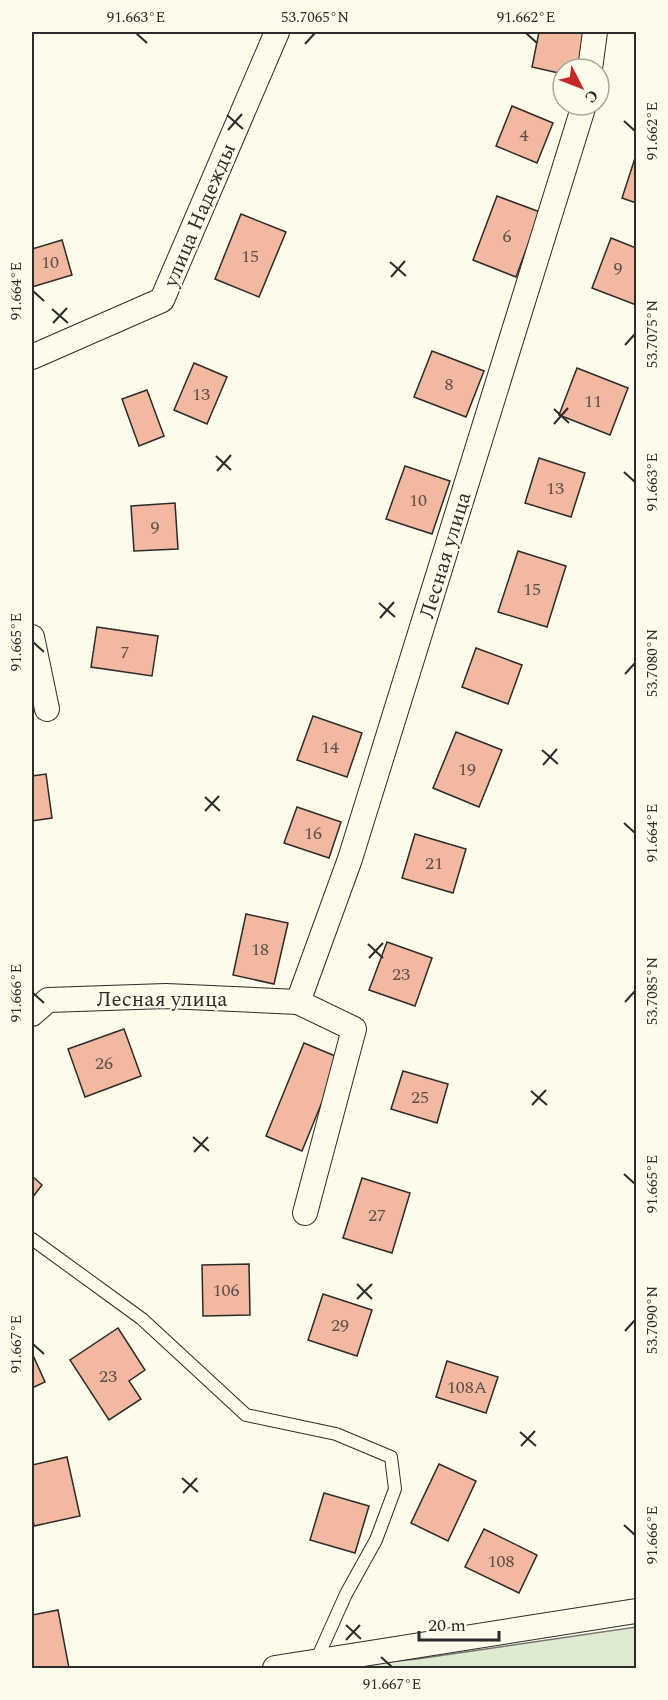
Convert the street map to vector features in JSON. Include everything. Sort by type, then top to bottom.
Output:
[{"type":"street","name":"улица Надежды","points":[[32,357],[162,300],[277,32]]},
{"type":"street","points":[[592,57],[596,32]]},
{"type":"street","name":"Лесная улица","points":[[298,1002],[354,848],[580,117]]},
{"type":"street","points":[[32,637],[47,709]]},
{"type":"street","name":"Лесная улица","points":[[32,1014],[48,1000],[166,996],[298,1002],[354,1029],[305,1213]]},
{"type":"street","points":[[275,1668],[636,1611]]},
{"type":"lane","points":[[32,1239],[142,1318],[246,1415],[336,1434],[391,1457],[395,1489],[376,1540],[346,1594],[316,1661]]},
{"type":"green space","points":[[636,1627],[636,1668],[331,1668],[417,1659]]},
{"type":"building","points":[[539,32],[587,32],[582,57],[551,57],[551,71],[532,67]]},
{"type":"building","points":[[512,106],[553,123],[537,163],[496,146]]},
{"type":"building","points":[[636,155],[636,203],[622,198]]},
{"type":"building","points":[[497,196],[540,212],[516,277],[473,260]]},
{"type":"building","points":[[241,214],[286,232],[259,297],[215,279]]},
{"type":"building","points":[[611,238],[636,248],[636,305],[592,288]]},
{"type":"building","points":[[62,240],[72,275],[32,287],[32,249]]},
{"type":"building","points":[[432,351],[484,371],[466,417],[414,397]]},
{"type":"building","points":[[194,363],[227,377],[207,424],[174,410]]},
{"type":"building","points":[[577,368],[628,388],[610,435],[559,415]]},
{"type":"building","points":[[147,390],[164,436],[139,446],[122,399]]},
{"type":"building","points":[[539,458],[585,473],[571,517],[525,503]]},
{"type":"building","points":[[405,466],[450,481],[432,534],[386,519]]},
{"type":"building","points":[[175,503],[178,549],[134,551],[131,506]]},
{"type":"building","points":[[518,551],[566,566],[547,627],[498,612]]},
{"type":"building","points":[[97,627],[158,636],[152,676],[91,667]]},
{"type":"building","points":[[476,648],[522,665],[508,704],[462,687]]},
{"type":"building","points":[[313,716],[362,733],[347,777],[297,760]]},
{"type":"building","points":[[456,732],[502,750],[479,807],[433,788]]},
{"type":"building","points":[[46,774],[52,818],[32,821],[32,776]]},
{"type":"building","points":[[297,807],[341,822],[329,858],[284,843]]},
{"type":"building","points":[[415,834],[466,849],[453,893],[402,878]]},
{"type":"building","points":[[246,914],[288,923],[274,984],[233,975]]},
{"type":"building","points":[[387,942],[432,958],[415,1006],[369,990]]},
{"type":"building","points":[[124,1029],[141,1076],[85,1097],[68,1049]]},
{"type":"building","points":[[304,1043],[340,1058],[302,1151],[266,1136]]},
{"type":"building","points":[[403,1071],[448,1084],[437,1123],[391,1109]]},
{"type":"building","points":[[32,1176],[42,1185],[32,1198]]},
{"type":"building","points":[[362,1178],[410,1193],[392,1253],[343,1238]]},
{"type":"building","points":[[249,1264],[250,1315],[203,1316],[202,1265]]},
{"type":"building","points":[[323,1294],[372,1310],[357,1356],[308,1340]]},
{"type":"building","points":[[118,1328],[145,1370],[129,1381],[141,1399],[109,1420],[70,1360]]},
{"type":"building","points":[[32,1353],[45,1382],[32,1388]]},
{"type":"building","points":[[447,1361],[498,1377],[486,1413],[436,1397]]},
{"type":"building","points":[[67,1457],[80,1516],[34,1526],[32,1465]]},
{"type":"building","points":[[439,1464],[476,1481],[448,1541],[411,1523]]},
{"type":"building","points":[[324,1493],[369,1506],[355,1553],[310,1540]]},
{"type":"building","points":[[484,1529],[537,1555],[519,1593],[465,1567]]},
{"type":"building","points":[[58,1610],[69,1668],[32,1668],[32,1615]]}]
